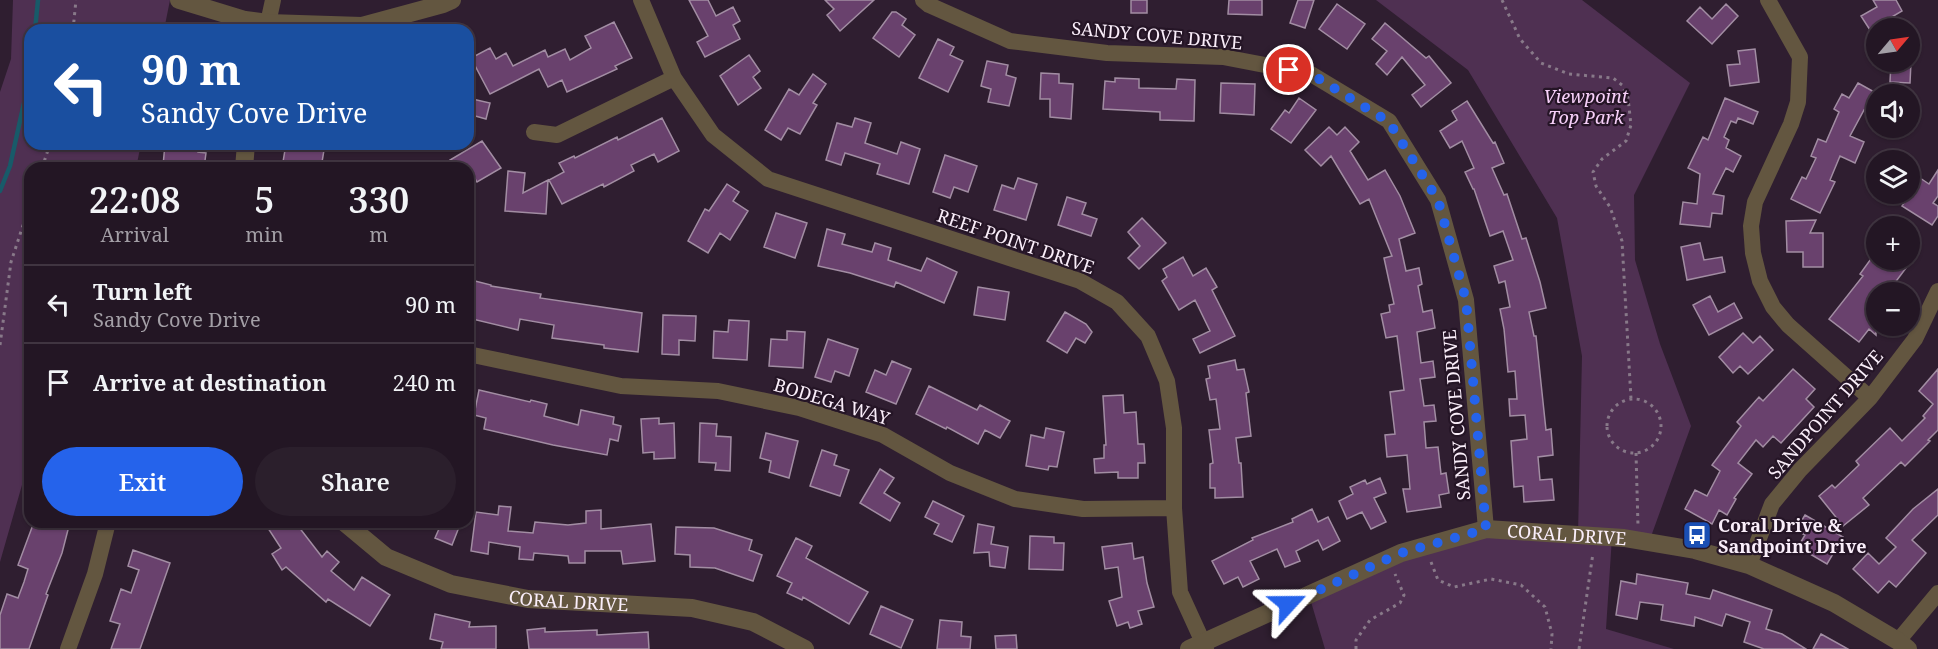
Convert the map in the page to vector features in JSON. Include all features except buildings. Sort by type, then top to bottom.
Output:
[{"type":"street","points":[[179,0],[260,24]]},
{"type":"street","points":[[268,24],[273,0]]},
{"type":"street","points":[[369,24],[452,0]]},
{"type":"street","name":"REEF POINT DRIVE","points":[[641,0],[674,78],[713,135],[768,179],[1080,281],[1117,302],[1148,336],[1167,381],[1174,428],[1174,508],[1180,592],[1199,647]]},
{"type":"street","name":"SANDY COVE DRIVE","points":[[923,0],[929,5],[1010,41],[1107,53],[1223,57],[1311,74],[1389,122],[1438,200],[1466,300],[1486,529]]},
{"type":"street","points":[[1768,0],[1800,57],[1798,102],[1791,124],[1755,202],[1751,226],[1753,254],[1760,280],[1773,307],[1788,325],[1870,398]]},
{"type":"street","points":[[534,132],[557,135],[674,78]]},
{"type":"street","name":"SANDPOINT DRIVE","points":[[1749,565],[1772,504],[1800,470],[1870,398],[1915,339],[1938,291]]},
{"type":"street","name":"BODEGA WAY","points":[[474,355],[621,386],[718,391],[799,408],[883,435],[950,473],[1015,499],[1083,509],[1174,508]]},
{"type":"street","points":[[68,649],[95,574],[106,528]]},
{"type":"street","name":"CORAL DRIVE","points":[[351,528],[386,557],[451,584],[528,599],[692,608],[753,622],[806,649]]},
{"type":"street","name":"CORAL DRIVE","points":[[1199,647],[1389,558],[1486,529],[1638,540],[1695,550],[1749,565],[1834,603],[1903,645]]},
{"type":"street","points":[[1903,645],[1938,593]]},
{"type":"path","points":[[74,24],[76,0]]},
{"type":"path","points":[[1502,0],[1520,39],[1540,63],[1569,74],[1613,78],[1622,85],[1628,98],[1631,125],[1626,141],[1602,159],[1593,172],[1596,186],[1610,207],[1622,242],[1631,399]]},
{"type":"path","points":[[0,345],[11,262],[24,222]]},
{"type":"path","points":[[1631,399],[1648,403],[1659,415],[1661,424],[1657,440],[1644,451],[1635,453],[1626,452],[1618,447],[1608,432],[1610,414],[1623,402],[1631,399]]},
{"type":"path","points":[[1635,453],[1638,540]]},
{"type":"path","points":[[1579,649],[1596,536]]},
{"type":"path","points":[[1425,546],[1437,580],[1454,587],[1491,579],[1521,585],[1545,607],[1552,634],[1551,649]]},
{"type":"path","points":[[1356,649],[1356,640],[1370,620],[1400,603],[1404,595],[1389,558]]},
{"type":"green space","points":[[13,0],[170,0],[165,24],[24,24],[24,150],[140,150],[137,162],[24,162],[24,478],[0,562],[0,92],[11,59]]},
{"type":"green space","name":"Viewpoint Top Park","points":[[1376,0],[1582,0],[1690,83],[1634,195],[1635,260],[1660,344],[1691,426],[1649,542],[1612,537],[1606,629],[1674,649],[1325,649],[1309,595],[1486,529],[1578,535],[1582,356],[1557,218],[1468,70]]},
{"type":"waterway","points":[[36,24],[38,0]]},
{"type":"waterway","points":[[0,191],[10,166],[24,103]]},
{"type":"place","name":"Coral Drive & Sandpoint Drive","points":[[1697,535]]},
{"type":"route","points":[[1288,604],[1401,553],[1486,529],[1466,300],[1438,200],[1389,122],[1311,74],[1289,70]]}]
